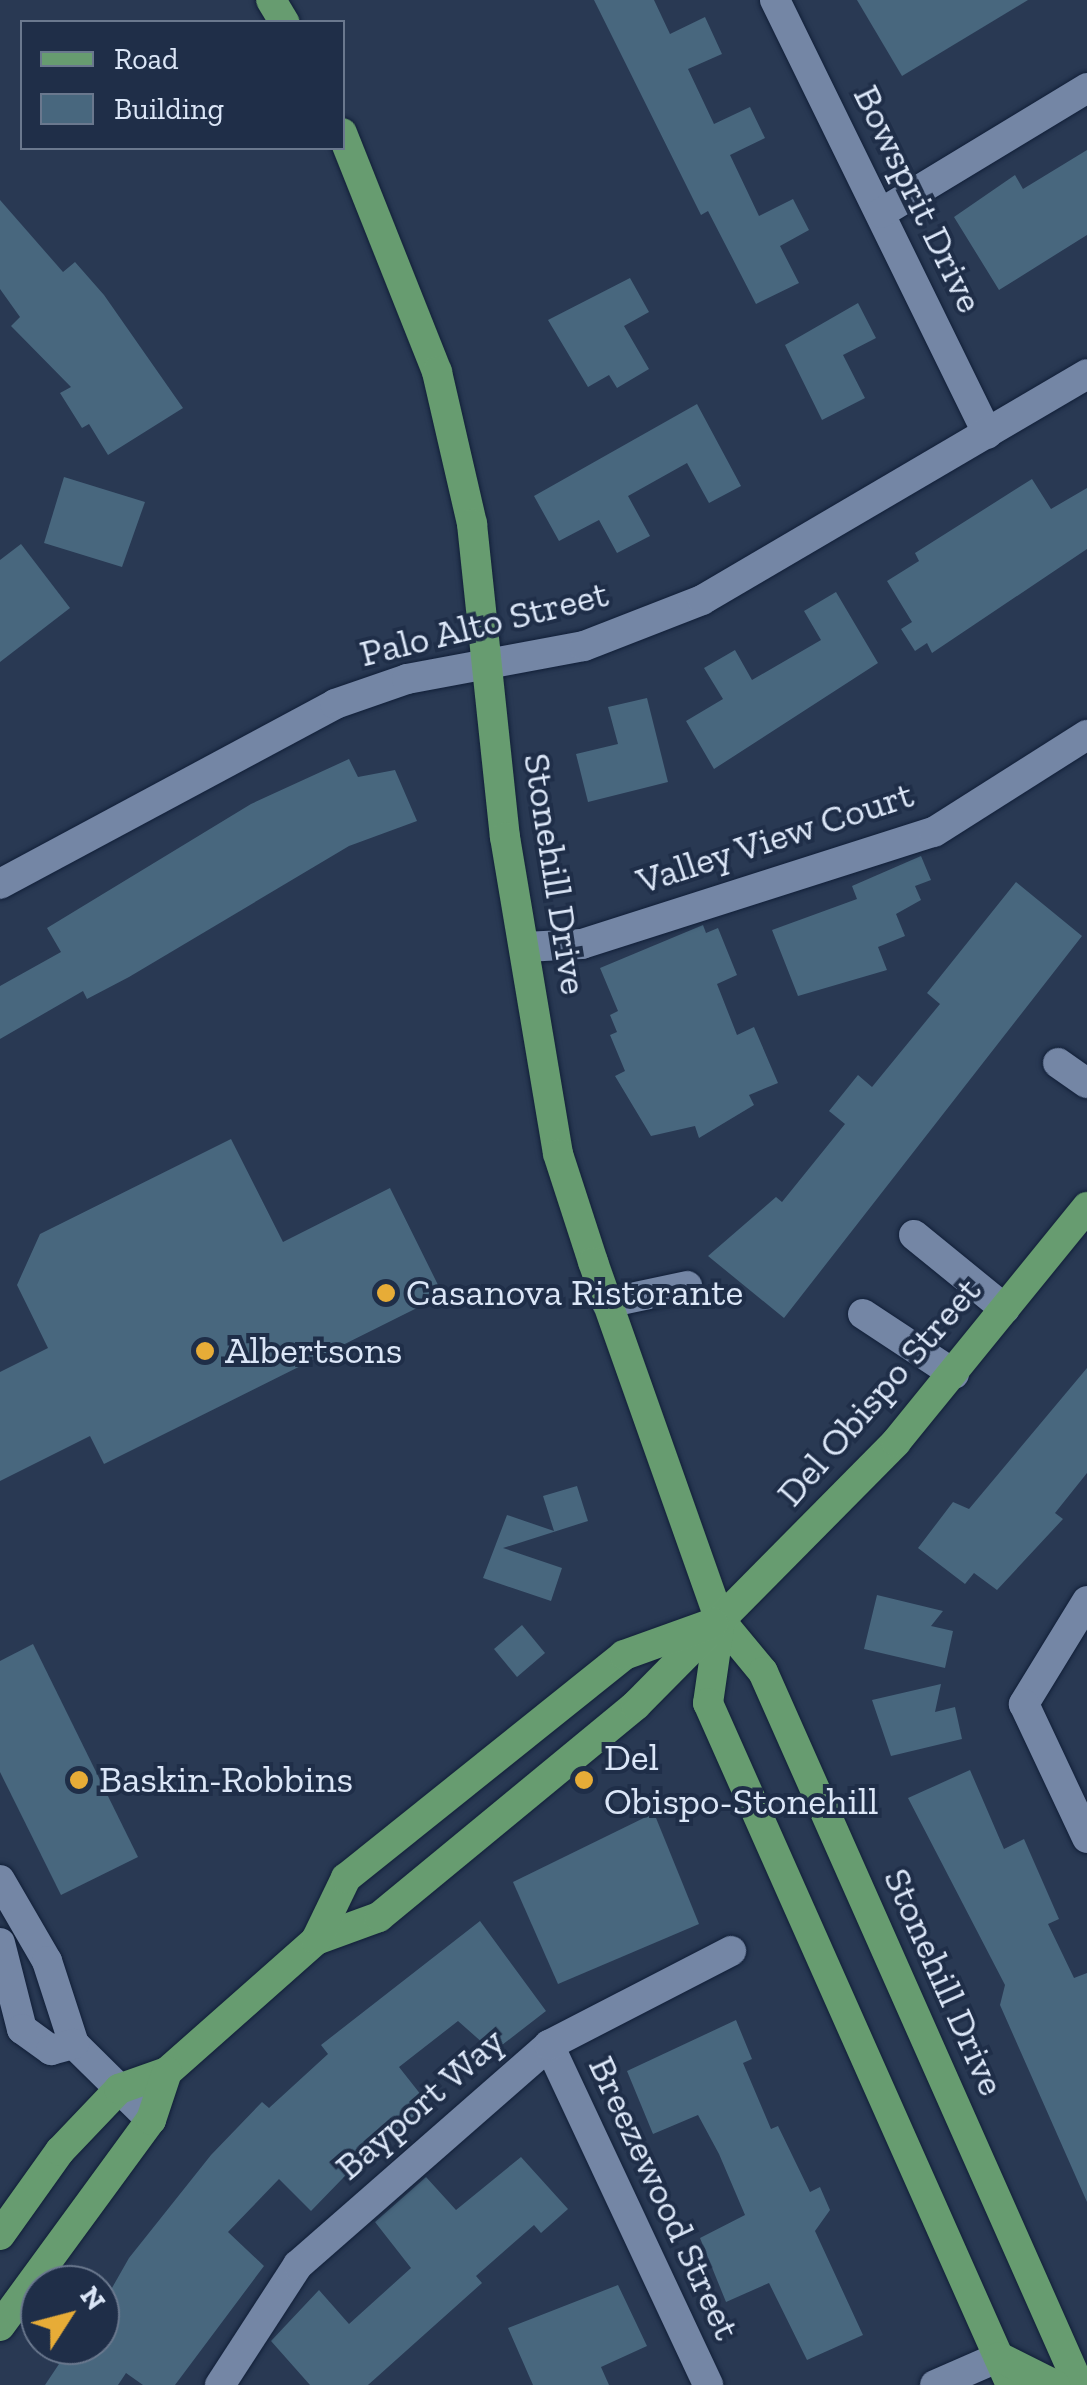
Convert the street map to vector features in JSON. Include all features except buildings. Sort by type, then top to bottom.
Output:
[{"type":"main road","name":"Stonehill Drive","points":[[345,142],[437,372],[472,524],[486,664],[558,1154],[720,1620],[763,1672],[1080,2385]]},
{"type":"main road","name":"Del Obispo Street","points":[[0,2235],[60,2150],[119,2089],[167,2072],[316,1940],[379,1917],[636,1705],[954,1374],[1087,1207]]},
{"type":"main road","name":"Stonehill Drive","points":[[720,1620],[708,1703],[1005,2371]]},
{"type":"main road","name":"Del Obispo Street","points":[[316,1940],[346,1878],[624,1655],[720,1620]]},
{"type":"main road","points":[[0,2326],[151,2120],[167,2072]]},
{"type":"main road","points":[[1005,2371],[1055,2385]]},
{"type":"street","name":"Bowsprit Drive","points":[[774,0],[988,434]]},
{"type":"street","points":[[881,213],[1087,88]]},
{"type":"street","name":"Palo Alto Street","points":[[0,884],[336,704],[486,664],[584,646],[702,600],[1087,374]]},
{"type":"street","name":"Valley View Court","points":[[525,947],[582,944],[715,896],[917,839],[1087,735]]},
{"type":"street","points":[[1058,1062],[1087,1083]]},
{"type":"street","points":[[914,1235],[1006,1310]]},
{"type":"street","points":[[607,1303],[687,1286]]},
{"type":"street","points":[[863,1314],[954,1374]]},
{"type":"street","points":[[1087,1600],[1024,1704],[1087,1838]]},
{"type":"street","points":[[0,1880],[55,1978],[74,2044],[151,2120]]},
{"type":"street","points":[[0,1943],[22,2029],[51,2050],[74,2044]]},
{"type":"street","name":"Bayport Way","points":[[220,2385],[298,2265],[548,2044],[730,1951]]},
{"type":"street","name":"Breezewood Street","points":[[548,2044],[708,2385]]},
{"type":"street","points":[[934,2385],[1005,2371]]},
{"type":"place","name":"Casanova Ristorante","points":[[386,1293]]},
{"type":"place","name":"Albertsons","points":[[205,1351]]},
{"type":"place","name":"Baskin-Robbins","points":[[79,1780]]},
{"type":"place","name":"Del Obispo-Stonehill","points":[[584,1780]]}]
